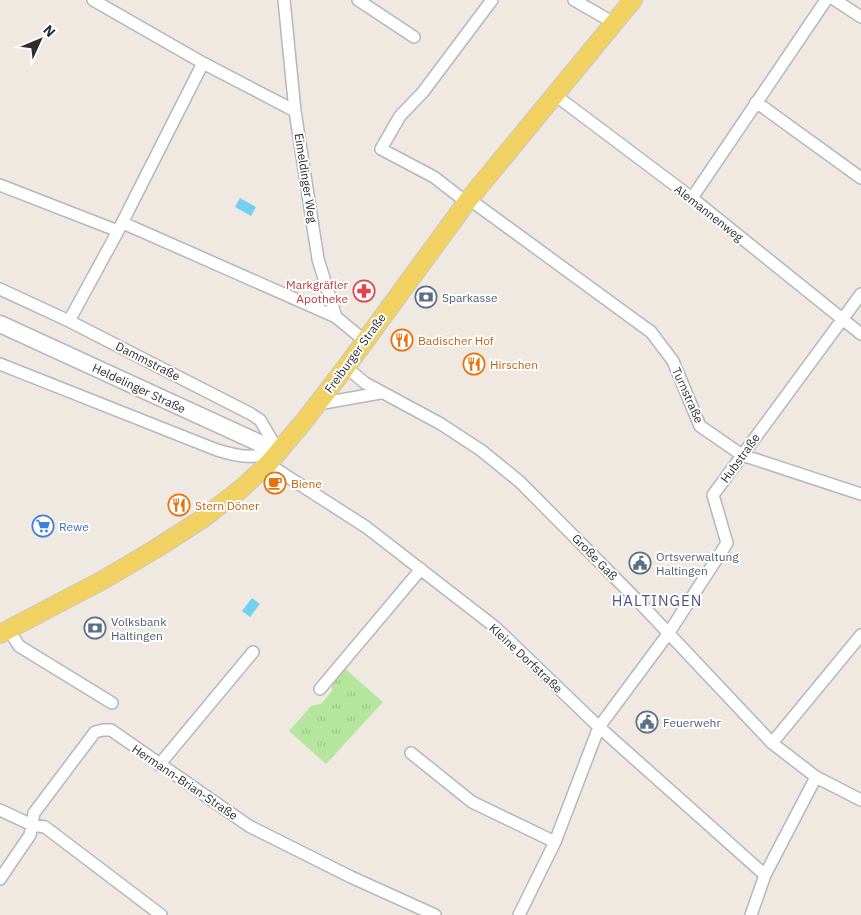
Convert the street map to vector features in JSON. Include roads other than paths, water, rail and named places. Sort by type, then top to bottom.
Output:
[{"type":"main road","name":"Freiburger Straße","points":[[5,632],[113,575],[202,519],[241,489],[273,458],[346,368],[469,199],[633,0]]},
{"type":"street","points":[[93,0],[204,63],[296,112]]},
{"type":"street","name":"Eimeldinger Weg","points":[[284,0],[296,112],[318,259],[336,317]]},
{"type":"street","points":[[358,0],[414,37]]},
{"type":"street","name":"Turnstraße","points":[[492,0],[423,92],[400,116],[381,148],[434,177],[461,198],[469,199],[651,332],[673,361],[700,426],[742,455],[861,494]]},
{"type":"street","points":[[574,0],[614,23]]},
{"type":"street","points":[[692,198],[826,0]]},
{"type":"street","points":[[835,0],[861,17]]},
{"type":"street","points":[[70,321],[204,63]]},
{"type":"street","name":"Alemannenweg","points":[[556,95],[692,198],[861,334]]},
{"type":"street","points":[[756,102],[861,178]]},
{"type":"street","points":[[0,185],[120,227],[336,317],[365,341]]},
{"type":"street","name":"Dammstraße","points":[[0,289],[70,321],[251,414],[260,420],[273,458]]},
{"type":"street","name":"Hubstraße","points":[[668,634],[727,543],[713,495],[861,294]]},
{"type":"street","name":"Heldelinger Straße","points":[[0,324],[273,458]]},
{"type":"street","points":[[0,364],[217,450],[239,457],[273,458]]},
{"type":"street","name":"Große Gaß","points":[[346,368],[380,393],[441,424],[482,451],[520,482],[772,742],[816,777],[861,800]]},
{"type":"street","points":[[318,404],[380,393]]},
{"type":"street","name":"Kleine Dorfstraße","points":[[273,458],[304,486],[366,527],[495,627],[599,727],[765,875]]},
{"type":"street","points":[[320,689],[421,570]]},
{"type":"street","name":"Freiburger Straße","points":[[5,632],[19,646],[112,703]]},
{"type":"street","points":[[519,915],[555,842],[599,727],[668,634]]},
{"type":"street","points":[[772,742],[861,635]]},
{"type":"street","points":[[159,765],[253,652]]},
{"type":"street","name":"Hermann-Brian-Straße","points":[[0,879],[30,835],[34,813],[96,732],[111,730],[249,826],[351,877],[435,915]]},
{"type":"street","points":[[412,752],[472,802],[555,842]]},
{"type":"street","points":[[751,915],[765,875],[816,777]]},
{"type":"street","points":[[0,810],[32,825],[44,827],[161,915]]},
{"type":"water","points":[[240,198],[256,207],[251,216],[235,207]]},
{"type":"water","points":[[252,598],[260,604],[250,617],[242,611]]},
{"type":"place","name":"Markgräfler Apotheke","points":[[364,291]]},
{"type":"place","name":"Sparkasse","points":[[426,297]]},
{"type":"place","name":"Badischer Hof","points":[[402,340]]},
{"type":"place","name":"Hirschen","points":[[474,364]]},
{"type":"place","name":"Biene","points":[[275,483]]},
{"type":"place","name":"Stern Döner","points":[[179,505]]},
{"type":"place","name":"Rewe","points":[[43,526]]},
{"type":"place","name":"Ortsverwaltung Haltingen","points":[[640,563]]},
{"type":"place","name":"Volksbank Haltingen","points":[[95,628]]},
{"type":"place","name":"Feuerwehr","points":[[647,722]]},
{"type":"district","name":"HALTINGEN","points":[[657,600]]}]
